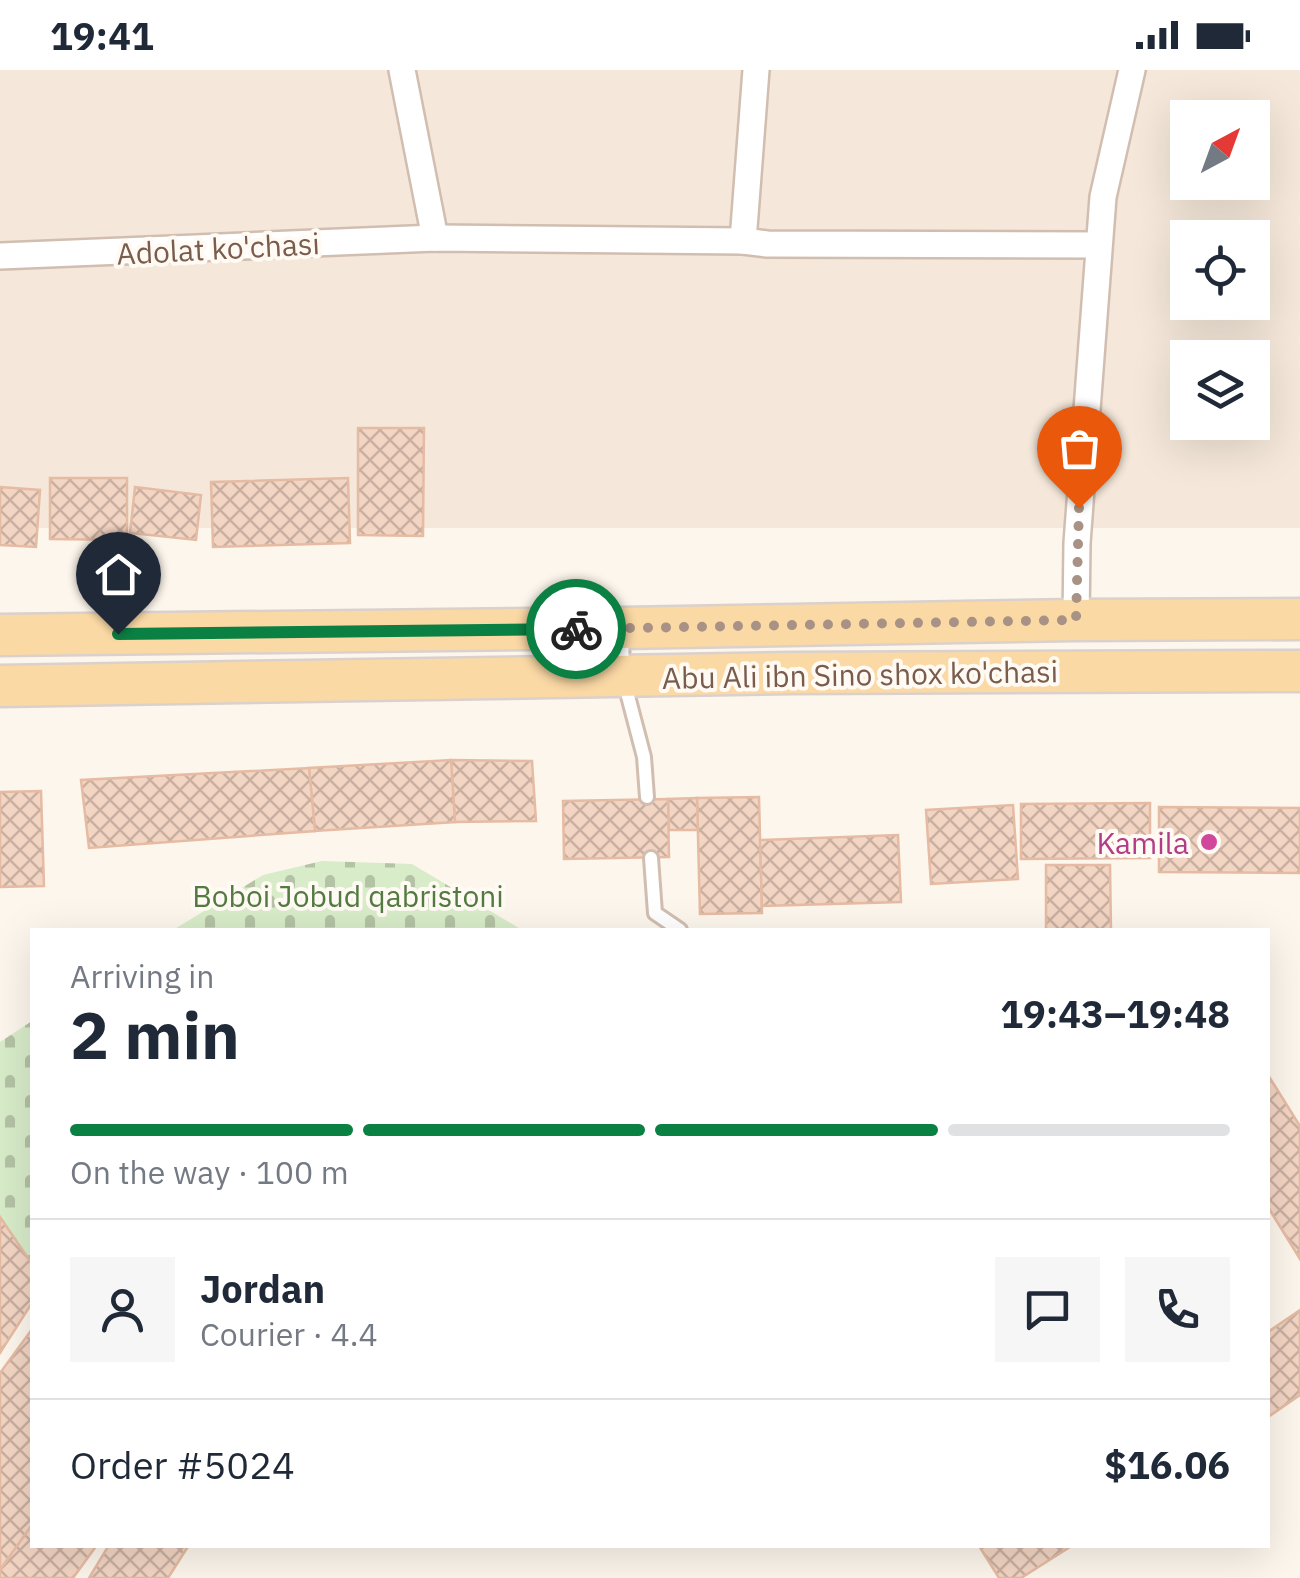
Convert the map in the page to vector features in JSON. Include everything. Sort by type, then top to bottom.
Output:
[{"type":"main road","name":"Abu Ali ibn Sino shox ko'chasi","points":[[0,636],[1300,619]]},
{"type":"main road","name":"Abu Ali ibn Sino shox ko'chasi","points":[[0,686],[793,673],[1300,670]]},
{"type":"street","points":[[402,70],[435,238]]},
{"type":"street","points":[[744,242],[756,70]]},
{"type":"street","points":[[1076,620],[1077,543],[1098,245],[1103,197],[1132,70]]},
{"type":"street","name":"Adolat ko'chasi","points":[[0,256],[435,238],[1098,245]]},
{"type":"lane","points":[[622,628],[623,676],[644,756],[647,797]]},
{"type":"lane","points":[[651,858],[655,913],[677,928]]},
{"type":"shaded area","points":[[0,70],[1300,70],[1300,528],[0,528]]},
{"type":"green space","name":"Boboi Jobud qabristoni","points":[[322,861],[412,864],[519,928],[176,928],[263,875]]},
{"type":"green space","points":[[30,1022],[30,1276],[0,1225],[0,1042]]},
{"type":"building","points":[[358,428],[424,428],[423,536],[358,535]]},
{"type":"building","points":[[50,478],[127,478],[127,540],[50,539]]},
{"type":"building","points":[[348,478],[350,543],[213,547],[211,482]]},
{"type":"building","points":[[0,487],[40,490],[36,547],[0,545]]},
{"type":"building","points":[[135,487],[201,495],[196,540],[130,533]]},
{"type":"building","points":[[451,760],[532,761],[536,821],[455,822]]},
{"type":"building","points":[[451,760],[455,822],[315,831],[309,768]]},
{"type":"building","points":[[309,768],[315,831],[89,848],[81,780]]},
{"type":"building","points":[[41,791],[44,886],[0,887],[0,792]]},
{"type":"building","points":[[759,797],[762,913],[700,914],[697,798]]},
{"type":"building","points":[[697,798],[698,830],[669,830],[668,799]]},
{"type":"building","points":[[668,799],[669,857],[564,859],[563,801]]},
{"type":"building","points":[[1150,803],[1150,858],[1021,859],[1021,804]]},
{"type":"building","points":[[1013,805],[1018,879],[931,884],[926,810]]},
{"type":"building","points":[[1159,807],[1300,808],[1300,873],[1159,872]]},
{"type":"building","points":[[898,835],[901,902],[762,906],[760,840]]},
{"type":"building","points":[[1046,865],[1110,865],[1111,928],[1046,928]]},
{"type":"building","points":[[1270,1078],[1300,1126],[1300,1259],[1270,1210]]},
{"type":"building","points":[[0,1217],[30,1261],[30,1306],[0,1353]]},
{"type":"building","points":[[1300,1310],[1300,1395],[1270,1416],[1270,1331]]},
{"type":"building","points":[[30,1332],[30,1528],[0,1570],[0,1373]]},
{"type":"building","points":[[30,1528],[30,1548],[95,1548],[73,1578],[0,1578],[0,1570]]},
{"type":"building","points":[[107,1548],[187,1548],[168,1578],[89,1578]]},
{"type":"building","points":[[980,1548],[1068,1548],[1021,1578],[999,1578]]},
{"type":"way so far","points":[[576,629],[1076,620],[1079,508]]},
{"type":"place","name":"Kamila","points":[[1209,842]]},
{"type":"route","points":[[118,634],[576,629]]}]
